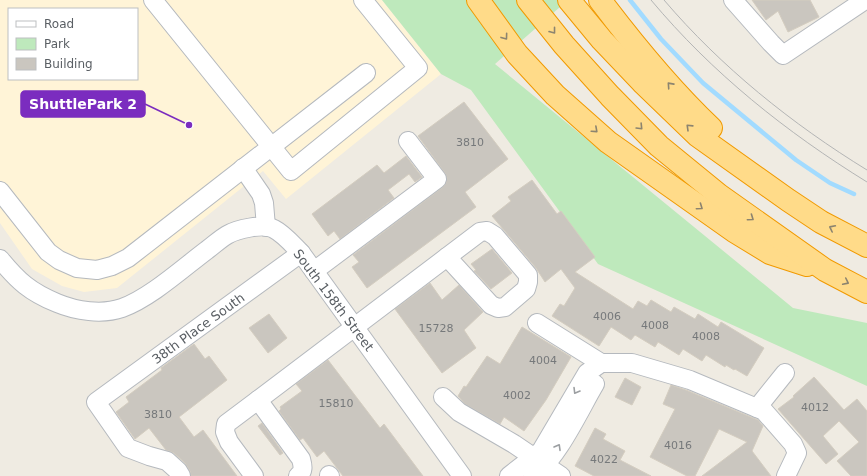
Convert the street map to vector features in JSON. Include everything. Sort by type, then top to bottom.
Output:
[{"type":"highway","points":[[478,0],[517,54],[555,95],[608,142],[727,226],[770,253],[825,270]]},
{"type":"highway","points":[[528,0],[564,45],[610,96],[659,146],[719,195],[825,270],[867,292]]},
{"type":"highway","points":[[570,0],[602,40],[698,136],[821,222],[867,246]]},
{"type":"highway","points":[[600,0],[632,43],[694,112],[788,200]]},
{"type":"street","points":[[153,0],[291,171],[418,68],[363,0]]},
{"type":"street","points":[[733,0],[783,55],[865,0],[867,5]]},
{"type":"street","points":[[0,191],[48,252],[59,260],[77,268],[97,270],[112,266],[128,258],[366,72]]},
{"type":"street","points":[[314,271],[437,178],[408,141]]},
{"type":"street","points":[[243,168],[261,194],[264,203],[266,228]]},
{"type":"street","name":"South 158th Street","points":[[0,259],[14,276],[28,289],[49,300],[69,308],[106,311],[122,308],[146,296],[227,235],[243,229],[258,227],[273,228],[301,253],[462,476]]},
{"type":"street","points":[[254,476],[229,442],[225,432],[226,424],[354,327],[448,256],[480,232],[487,231],[495,236],[528,275],[526,289],[505,307],[498,308],[491,305],[448,256]]},
{"type":"street","name":"38th Place South","points":[[181,476],[178,471],[167,461],[128,448],[96,402],[301,253]]},
{"type":"street","points":[[536,323],[601,363],[632,363],[690,380],[764,411],[793,444],[797,453],[786,476]]},
{"type":"street","points":[[537,466],[541,451],[587,373],[601,363]]},
{"type":"street","points":[[757,408],[785,372]]},
{"type":"street","points":[[443,397],[459,412],[514,444],[537,466],[561,476]]},
{"type":"street","points":[[258,400],[301,459],[303,467],[298,476]]},
{"type":"street","points":[[509,476],[537,466]]},
{"type":"shaded area","points":[[0,0],[382,0],[441,74],[286,199],[263,171],[117,288],[84,292],[62,286],[32,269],[0,223]]},
{"type":"green space","points":[[382,0],[568,0],[495,64],[793,308],[867,323],[867,386],[598,264],[471,90],[441,74]]},
{"type":"building","points":[[752,0],[810,0],[819,17],[788,32],[778,11],[766,20]]},
{"type":"building","points":[[464,102],[508,159],[465,192],[476,207],[367,288],[352,267],[359,262],[353,255],[443,187],[446,183],[447,178],[445,173],[418,136]]},
{"type":"building","points":[[406,156],[422,177],[415,182],[409,174],[388,190],[394,198],[340,239],[334,231],[328,236],[312,214],[377,165],[384,173]]},
{"type":"building","points":[[532,180],[557,214],[561,211],[595,257],[575,272],[633,309],[638,301],[647,306],[651,300],[671,312],[674,307],[695,319],[698,314],[718,327],[721,322],[764,348],[747,376],[726,365],[725,367],[706,355],[702,361],[683,349],[679,355],[658,342],[655,347],[635,335],[631,340],[611,327],[599,346],[552,316],[560,304],[564,306],[575,288],[561,269],[545,282],[536,268],[492,216],[511,201],[508,197]]},
{"type":"building","points":[[492,249],[512,273],[491,289],[474,271],[476,270],[471,264]]},
{"type":"building","points":[[430,283],[442,300],[459,285],[483,312],[464,330],[476,348],[442,373],[395,309]]},
{"type":"building","points":[[269,314],[287,338],[268,353],[249,328]]},
{"type":"building","points":[[522,327],[571,357],[546,400],[524,431],[504,417],[500,424],[465,404],[458,396],[487,356],[500,364]]},
{"type":"building","points":[[194,344],[205,359],[209,356],[227,380],[179,417],[194,437],[203,430],[237,476],[191,476],[185,463],[174,453],[166,450],[149,428],[135,439],[116,412],[129,402],[126,397],[162,370],[161,368]]},
{"type":"building","points":[[328,360],[380,428],[384,424],[423,476],[343,476],[324,451],[317,457],[303,438],[300,440],[279,411],[281,409],[280,407],[302,391],[296,384]]},
{"type":"building","points":[[814,377],[844,410],[857,399],[867,411],[867,476],[851,476],[837,461],[859,442],[839,421],[823,436],[838,454],[826,464],[778,409],[794,397],[793,396]]},
{"type":"building","points":[[625,378],[641,387],[632,405],[615,397]]},
{"type":"building","points":[[671,385],[758,420],[763,426],[752,451],[771,476],[702,476],[747,442],[719,429],[695,476],[687,476],[650,457],[675,409],[663,404]]},
{"type":"building","points":[[262,423],[283,453],[280,455],[258,426]]},
{"type":"building","points":[[595,428],[606,434],[603,439],[625,451],[620,460],[651,476],[594,476],[575,466]]},
{"type":"waterway","points":[[630,0],[661,39],[703,83],[796,160],[830,183],[854,194]]},
{"type":"tram line","points":[[651,0],[674,27],[699,52],[752,100],[808,143],[867,182]]},
{"type":"tram line","points":[[664,0],[709,48],[759,93],[785,114],[867,170]]},
{"type":"place","name":"ShuttlePark 2","points":[[189,125]]}]
